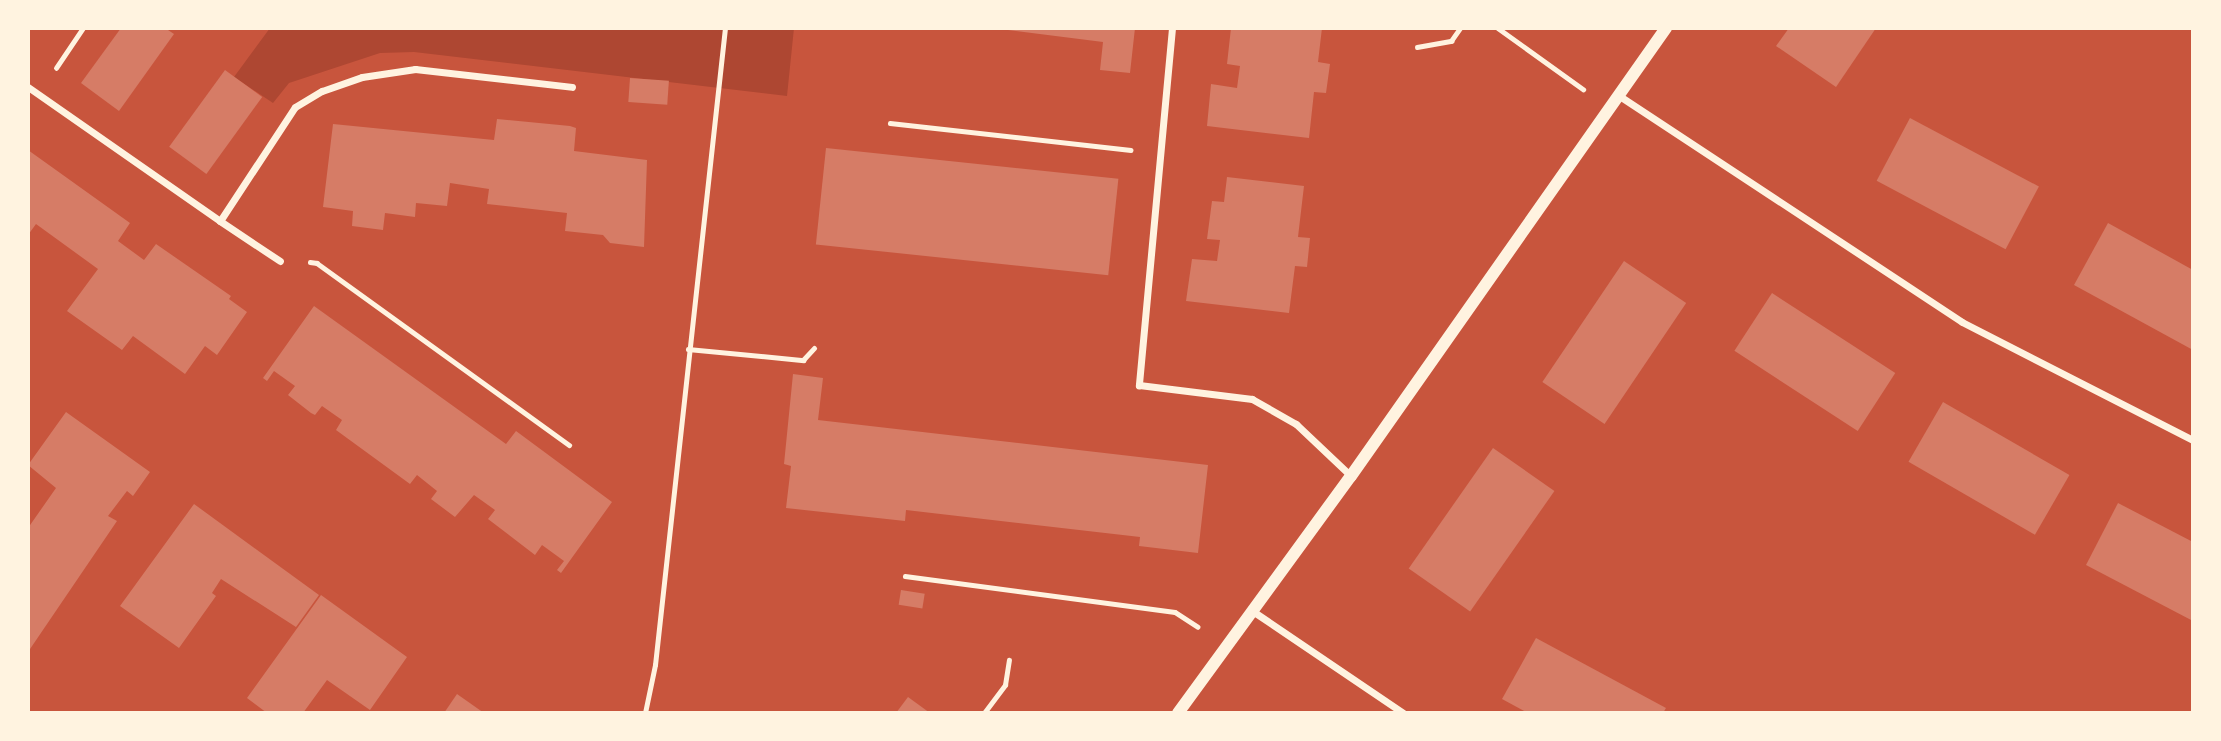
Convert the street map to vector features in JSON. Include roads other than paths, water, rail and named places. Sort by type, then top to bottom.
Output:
[{"type":"street","points":[[1172,28],[1139,385],[1252,399],[1296,425],[1351,476]]},
{"type":"street","points":[[1178,713],[1351,476],[1666,28]]},
{"type":"street","points":[[220,221],[295,107],[321,91],[362,77],[415,69],[572,87]]},
{"type":"street","points":[[28,87],[280,261]]},
{"type":"street","points":[[1618,95],[1962,322],[2193,440]]},
{"type":"street","points":[[1254,612],[1403,713]]}]
